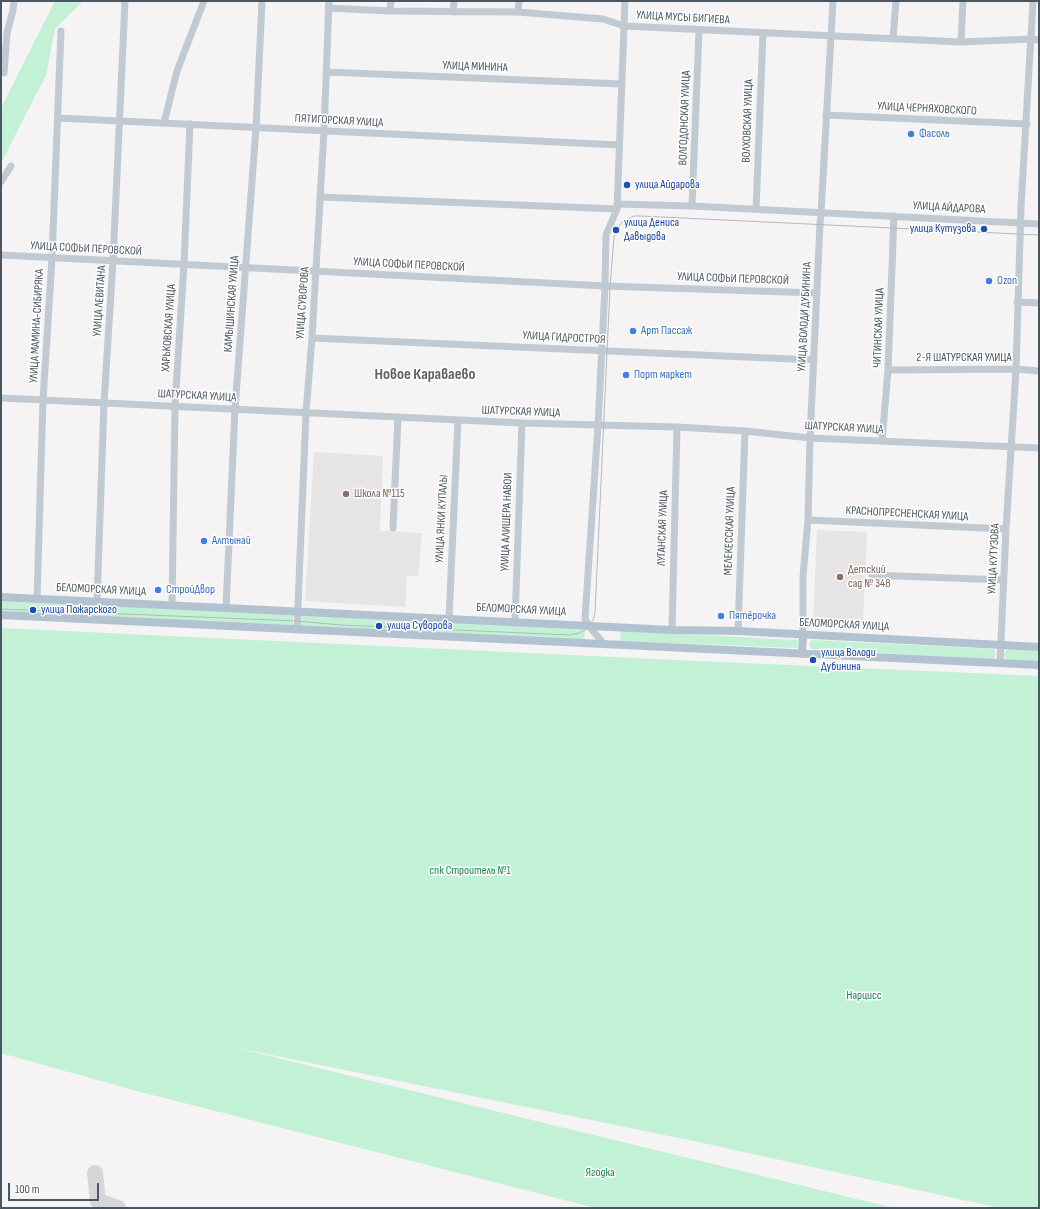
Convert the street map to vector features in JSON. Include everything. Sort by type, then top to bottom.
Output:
[{"type":"main road","name":"БЕЛОМОРСКАЯ УЛИЦА","points":[[1,597],[672,630],[738,631],[1039,647]]},
{"type":"main road","points":[[1,615],[1039,665]]},
{"type":"main road","points":[[802,654],[803,635]]},
{"type":"street","points":[[4,73],[7,33],[14,1]]},
{"type":"street","name":"УЛИЦА ЛЕВИТАНА","points":[[97,602],[104,403],[113,261],[125,1]]},
{"type":"street","points":[[164,123],[177,71],[204,1]]},
{"type":"street","name":"КАМЫШИНСКАЯ УЛИЦА","points":[[226,608],[235,409],[256,128],[262,1]]},
{"type":"street","points":[[390,11],[391,1]]},
{"type":"street","points":[[453,12],[454,1]]},
{"type":"street","points":[[518,12],[519,1]]},
{"type":"street","points":[[604,644],[588,625],[585,618],[606,286],[606,235],[617,206],[625,1]]},
{"type":"street","name":"УЛИЦА ВОЛОДИ ДУБИНИНА","points":[[803,635],[803,576],[808,520],[810,438],[820,224],[833,1]]},
{"type":"street","points":[[893,39],[896,1]]},
{"type":"street","points":[[961,42],[963,1]]},
{"type":"street","name":"УЛИЦА КУТУЗОВА","points":[[1000,663],[1006,529],[1016,369],[1017,302],[1021,223],[1027,124],[1035,39],[1033,1]]},
{"type":"street","name":"УЛИЦА МУСЫ БИГИЕВА","points":[[329,4],[390,11],[518,12],[603,19],[624,26],[699,30],[961,42],[1035,39]]},
{"type":"street","name":"УЛИЦА СУВОРОВА","points":[[297,629],[306,413],[312,338],[324,131],[329,4]]},
{"type":"street","name":"ВОЛГОДОНСКАЯ УЛИЦА","points":[[692,206],[699,30]]},
{"type":"street","name":"УЛИЦА МАМИНА-СИБИРЯКА","points":[[37,598],[43,400],[52,258],[61,31]]},
{"type":"street","name":"ВОЛХОВСКАЯ УЛИЦА","points":[[756,209],[763,33]]},
{"type":"street","name":"УЛИЦА МИНИНА","points":[[327,72],[622,84]]},
{"type":"street","name":"УЛИЦА ЧЕРНЯХОВСКОГО","points":[[826,115],[1027,124]]},
{"type":"street","name":"ПЯТИГОРСКАЯ УЛИЦА","points":[[58,118],[620,145]]},
{"type":"street","name":"ХАРЬКОВСКАЯ УЛИЦА","points":[[172,605],[175,406],[184,264],[190,124]]},
{"type":"street","points":[[1,182],[11,166]]},
{"type":"street","name":"УЛИЦА АЙДАРОВА","points":[[320,197],[617,206],[692,206],[1039,224]]},
{"type":"street","name":"ЧИТИНСКАЯ УЛИЦА","points":[[882,441],[888,370],[894,216]]},
{"type":"street","name":"УЛИЦА СОФЬИ ПЕРОВСКОЙ","points":[[1,255],[606,286],[817,293]]},
{"type":"street","points":[[1017,302],[1039,303]]},
{"type":"street","name":"УЛИЦА ГИДРОСТРОЯ","points":[[312,338],[814,360]]},
{"type":"street","name":"2-Я ШАТУРСКАЯ УЛИЦА","points":[[888,370],[1039,370]]},
{"type":"street","name":"ШАТУРСКАЯ УЛИЦА","points":[[1,398],[522,423],[677,427],[810,438],[1039,448]]},
{"type":"street","points":[[393,528],[398,417]]},
{"type":"street","name":"УЛИЦА ЯНКИ КУПАЛЫ","points":[[449,619],[458,420]]},
{"type":"street","name":"УЛИЦА АЛИШЕРА НАВОИ","points":[[515,622],[522,423]]},
{"type":"street","name":"ЛУГАНСКАЯ УЛИЦА","points":[[672,630],[677,427]]},
{"type":"street","name":"МЕЛЕКЕССКАЯ УЛИЦА","points":[[738,631],[745,432]]},
{"type":"street","name":"КРАСНОПРЕСНЕНСКАЯ УЛИЦА","points":[[808,520],[1006,529]]},
{"type":"street","points":[[872,575],[1004,580]]},
{"type":"shaded area","name":"Школа №115","points":[[314,452],[383,456],[380,531],[422,533],[418,576],[407,576],[405,607],[305,601]]},
{"type":"shaded area","name":"Детский сад № 348","points":[[817,530],[867,532],[863,625],[813,623]]},
{"type":"green space","points":[[55,1],[83,1],[55,29],[46,75],[1,163],[1,108]]},
{"type":"green space","points":[[1,599],[293,614],[293,626],[1,612]]},
{"type":"green space","points":[[300,614],[585,630],[584,641],[299,626]]},
{"type":"green space","points":[[1,628],[1039,676],[1039,1208],[1000,1208],[684,1139],[232,1047],[894,1208],[596,1208],[133,1090],[1,1053]]},
{"type":"green space","points":[[621,631],[797,640],[798,644],[797,648],[620,641]]},
{"type":"green space","points":[[812,640],[994,649],[996,655],[993,659],[811,649],[809,644]]},
{"type":"green space","points":[[1008,649],[1039,650],[1039,662],[1007,660],[1003,655]]},
{"type":"taxiway","points":[[95,1173],[98,1201],[118,1208]]},
{"type":"tram line","points":[[1,609],[297,621],[341,625],[570,635],[579,633],[585,630],[593,620],[595,613],[610,287],[614,237],[623,221],[634,216],[640,216],[1039,235]]},
{"type":"place","name":"Фасоль","points":[[911,134]]},
{"type":"place","name":"улица Айдарова","points":[[627,185]]},
{"type":"place","name":"улица Кутузова","points":[[984,229]]},
{"type":"place","name":"улица Дениса Давыдова","points":[[616,230]]},
{"type":"place","name":"Ozon","points":[[989,281]]},
{"type":"place","name":"Арт Пассаж","points":[[633,331]]},
{"type":"place","name":"Порт маркет","points":[[626,375]]},
{"type":"place","name":"Школа №115","points":[[346,494]]},
{"type":"place","name":"Алтынай","points":[[204,541]]},
{"type":"place","name":"Детский сад № 348","points":[[840,577]]},
{"type":"place","name":"СтройДвор","points":[[158,590]]},
{"type":"place","name":"улица Пожарского","points":[[33,610]]},
{"type":"place","name":"Пятёрочка","points":[[721,616]]},
{"type":"place","name":"улица Суворова","points":[[379,626]]},
{"type":"place","name":"улица Володи Дубинина","points":[[813,660]]},
{"type":"district","name":"Новое Караваево","points":[[425,375]]},
{"type":"park label","name":"спк Строитель №1","points":[[470,871]]},
{"type":"park label","name":"Нарцисс","points":[[864,996]]},
{"type":"park label","name":"Ягодка","points":[[600,1173]]}]
